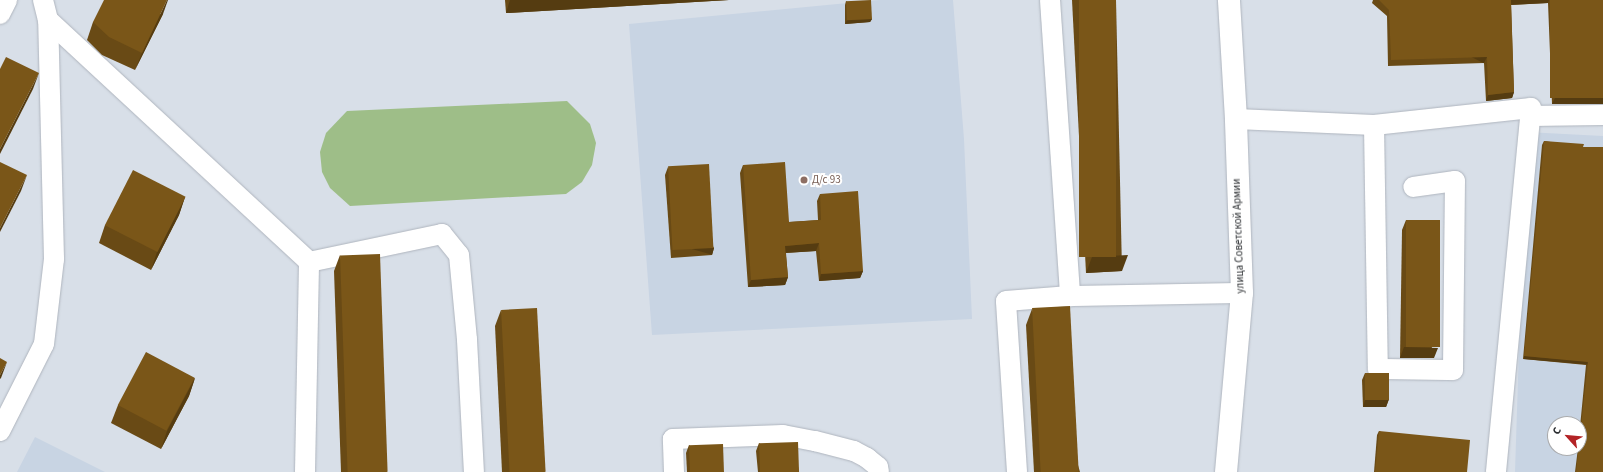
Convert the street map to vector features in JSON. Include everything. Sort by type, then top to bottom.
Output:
[{"type":"main road","name":"улица Советской Армии","points":[[1226,472],[1242,293],[1236,120],[1229,0]]},
{"type":"street","points":[[0,14],[7,0]]},
{"type":"street","points":[[0,431],[44,344],[54,259],[48,20],[43,0]]},
{"type":"street","points":[[1050,0],[1070,296]]},
{"type":"street","points":[[48,20],[309,262],[305,472]]},
{"type":"street","points":[[1236,120],[1374,125],[1531,108],[1496,472]]},
{"type":"street","points":[[1530,116],[1603,115]]},
{"type":"street","points":[[1374,125],[1378,369],[1453,370],[1455,182],[1413,187]]},
{"type":"street","points":[[309,262],[442,234],[451,244],[459,255],[460,262],[467,340],[474,472]]},
{"type":"street","points":[[1017,472],[1006,302],[1070,296],[1242,293]]},
{"type":"street","points":[[674,472],[673,439],[782,435],[815,440],[854,451],[867,458],[878,468],[879,472]]},
{"type":"shaded area","name":"Д/с 93","points":[[879,0],[953,0],[964,139],[972,319],[652,335],[629,24]]},
{"type":"shaded area","points":[[1526,132],[1603,136],[1603,472],[1515,472]]},
{"type":"shaded area","points":[[35,437],[105,472],[17,472]]},
{"type":"green space","points":[[567,101],[590,124],[596,143],[592,165],[582,182],[566,194],[350,206],[330,188],[322,172],[320,152],[326,133],[347,111]]},
{"type":"building","points":[[104,0],[167,0],[142,53],[109,37],[93,22]]},
{"type":"building","points":[[871,0],[872,19],[847,20],[846,1]]},
{"type":"building","points":[[1079,0],[1116,0],[1116,257],[1079,257]]},
{"type":"building","points":[[1379,0],[1511,0],[1514,92],[1488,95],[1487,57],[1391,60],[1389,10]]},
{"type":"building","points":[[1550,0],[1603,0],[1603,98],[1550,98]]},
{"type":"building","points":[[6,57],[39,73],[0,149],[0,69]]},
{"type":"building","points":[[1544,141],[1584,144],[1583,147],[1603,147],[1603,472],[1576,472],[1578,456],[1587,456],[1587,416],[1582,416],[1588,362],[1524,356]]},
{"type":"building","points":[[0,162],[27,175],[0,228]]},
{"type":"building","points":[[785,162],[789,222],[821,220],[820,194],[858,191],[863,271],[821,274],[819,243],[785,246],[788,277],[751,280],[743,165]]},
{"type":"building","points":[[709,164],[713,248],[672,250],[668,166]]},
{"type":"building","points":[[133,170],[186,197],[157,252],[105,225]]},
{"type":"building","points":[[1406,220],[1440,220],[1440,347],[1406,347]]},
{"type":"building","points":[[380,254],[388,472],[348,472],[340,255]]},
{"type":"building","points":[[1070,306],[1079,472],[1041,472],[1032,308]]},
{"type":"building","points":[[537,308],[546,472],[510,472],[501,310]]},
{"type":"building","points":[[146,352],[195,378],[166,431],[118,405]]},
{"type":"building","points":[[0,358],[7,362],[0,375]]},
{"type":"building","points":[[1365,373],[1389,373],[1389,400],[1365,400]]},
{"type":"building","points":[[1379,431],[1470,440],[1467,472],[1375,472]]},
{"type":"building","points":[[798,442],[799,472],[760,472],[759,443]]},
{"type":"building","points":[[723,444],[724,472],[690,472],[689,445]]},
{"type":"place","name":"Д/с 93","points":[[804,180]]}]
